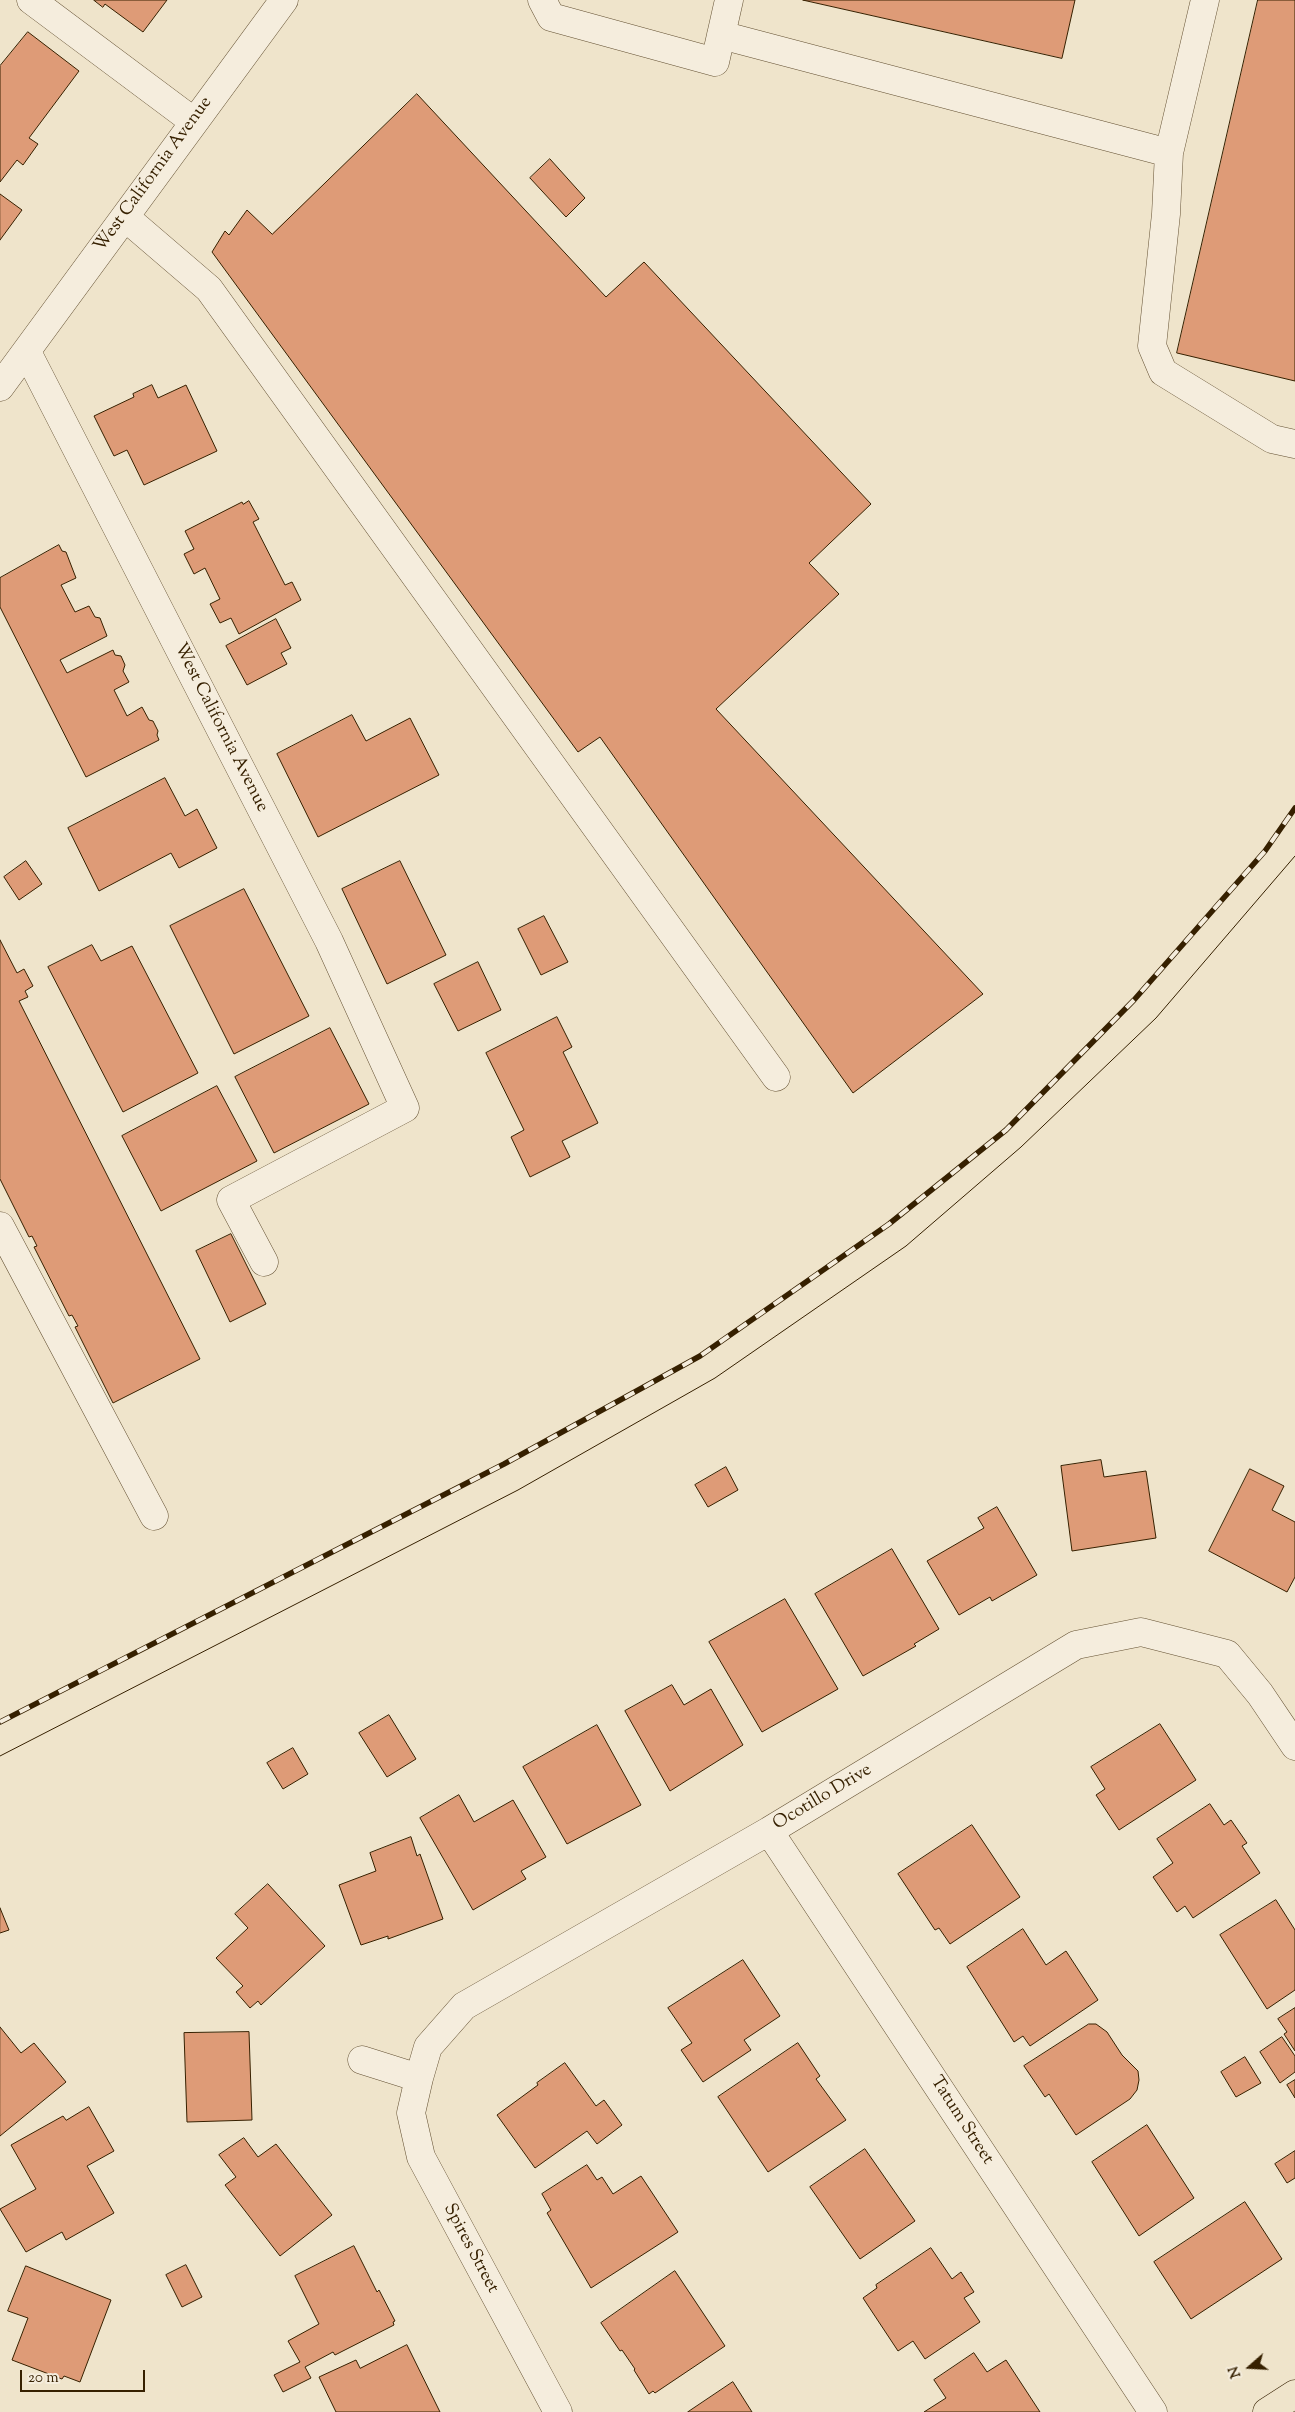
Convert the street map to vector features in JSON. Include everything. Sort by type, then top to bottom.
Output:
[{"type":"main road","points":[[1267,2412],[1295,2394]]},
{"type":"street","points":[[31,0],[193,121]]},
{"type":"street","name":"West California Avenue","points":[[0,387],[193,121],[284,0]]},
{"type":"street","points":[[542,0],[551,17],[716,62],[729,0]]},
{"type":"street","points":[[1205,0],[1169,153],[1166,214],[1152,346],[1163,372],[1272,439],[1295,444]]},
{"type":"street","points":[[722,34],[1169,153]]},
{"type":"street","points":[[125,217],[209,288],[776,1077]]},
{"type":"street","name":"West California Avenue","points":[[27,352],[329,941],[404,1108],[231,1200],[264,1262]]},
{"type":"street","points":[[0,1226],[154,1516]]},
{"type":"street","name":"Ocotillo Drive","points":[[419,2078],[428,2047],[464,2006],[769,1831],[1076,1645],[1141,1632],[1227,1654],[1260,1694],[1295,1746]]},
{"type":"street","name":"Tatum Street","points":[[769,1831],[1153,2412]]},
{"type":"street","points":[[362,2060],[419,2078]]},
{"type":"street","name":"Spires Street","points":[[419,2078],[411,2113],[421,2157],[558,2412]]},
{"type":"building","points":[[94,0],[167,0],[143,32],[105,4],[103,7]]},
{"type":"building","points":[[803,0],[1075,0],[1062,58]]},
{"type":"building","points":[[1258,0],[1295,0],[1295,381],[1177,353]]},
{"type":"building","points":[[28,32],[79,71],[29,138],[38,144],[23,165],[17,160],[0,182],[0,66]]},
{"type":"building","points":[[417,94],[606,297],[644,262],[871,504],[809,563],[839,594],[716,709],[983,994],[853,1093],[600,737],[578,752],[212,252],[225,231],[229,235],[247,210],[272,234]]},
{"type":"building","points":[[550,159],[585,198],[566,217],[530,178]]},
{"type":"building","points":[[0,194],[22,210],[0,240]]},
{"type":"building","points":[[152,385],[158,398],[186,385],[217,451],[144,485],[127,450],[114,456],[94,416],[134,397],[133,394]]},
{"type":"building","points":[[249,501],[259,519],[253,522],[285,585],[292,582],[301,600],[239,634],[231,618],[220,623],[210,604],[220,599],[205,568],[194,574],[184,554],[194,549],[185,531],[242,502],[243,504]]},
{"type":"building","points":[[59,545],[62,551],[66,552],[76,578],[61,585],[75,612],[89,606],[95,617],[100,618],[107,636],[60,660],[67,673],[113,650],[115,655],[121,656],[125,665],[123,671],[129,682],[114,690],[127,716],[142,707],[158,731],[159,740],[86,777],[0,607],[0,578]]},
{"type":"building","points":[[276,619],[291,648],[281,653],[287,664],[247,685],[226,646]]},
{"type":"building","points":[[352,715],[366,741],[410,718],[439,775],[318,837],[277,754]]},
{"type":"building","points":[[165,778],[185,816],[197,809],[217,848],[179,868],[171,853],[99,891],[68,828]]},
{"type":"building","points":[[26,861],[42,884],[19,900],[4,877]]},
{"type":"building","points":[[400,861],[446,955],[387,984],[342,889]]},
{"type":"building","points":[[244,889],[309,1016],[234,1054],[170,926]]},
{"type":"building","points":[[544,916],[568,962],[541,975],[518,929]]},
{"type":"building","points":[[0,940],[17,973],[24,969],[33,986],[25,991],[28,997],[19,1001],[200,1359],[113,1403],[75,1327],[78,1326],[72,1315],[69,1316],[34,1247],[37,1246],[32,1236],[29,1237],[0,1179]]},
{"type":"building","points":[[92,945],[101,961],[132,946],[198,1073],[123,1112],[48,967]]},
{"type":"building","points":[[478,962],[501,1010],[458,1031],[434,984]]},
{"type":"building","points":[[557,1017],[572,1047],[563,1052],[598,1123],[562,1141],[570,1157],[530,1177],[511,1137],[524,1130],[486,1053]]},
{"type":"building","points":[[330,1028],[369,1104],[274,1153],[235,1077]]},
{"type":"building","points":[[217,1086],[257,1161],[161,1211],[122,1136]]},
{"type":"building","points":[[231,1234],[266,1304],[230,1322],[196,1251]]},
{"type":"building","points":[[1101,1460],[1104,1477],[1146,1471],[1156,1538],[1072,1551],[1061,1466]]},
{"type":"building","points":[[726,1467],[738,1490],[708,1507],[695,1485]]},
{"type":"building","points":[[1250,1469],[1284,1486],[1272,1510],[1295,1522],[1295,1577],[1287,1592],[1209,1551]]},
{"type":"building","points":[[997,1507],[1037,1575],[992,1601],[990,1597],[959,1615],[927,1561],[984,1528],[978,1518]]},
{"type":"building","points":[[892,1549],[939,1629],[914,1644],[916,1646],[863,1676],[815,1594]]},
{"type":"building","points":[[785,1599],[838,1689],[762,1732],[709,1642]]},
{"type":"building","points":[[672,1685],[684,1705],[711,1689],[743,1745],[670,1791],[625,1711]]},
{"type":"building","points":[[389,1715],[416,1759],[387,1777],[359,1733]]},
{"type":"building","points":[[1160,1724],[1196,1780],[1119,1830],[1096,1795],[1105,1789],[1091,1767]]},
{"type":"building","points":[[597,1725],[641,1805],[567,1844],[523,1767]]},
{"type":"building","points":[[293,1748],[308,1774],[283,1789],[267,1763]]},
{"type":"building","points":[[459,1795],[474,1822],[513,1800],[546,1857],[521,1871],[526,1879],[473,1910],[420,1818]]},
{"type":"building","points":[[1210,1804],[1224,1825],[1231,1820],[1247,1843],[1242,1846],[1260,1873],[1193,1918],[1185,1906],[1177,1912],[1153,1877],[1173,1863],[1157,1839]]},
{"type":"building","points":[[972,1825],[1020,1897],[950,1944],[939,1928],[935,1930],[898,1874]]},
{"type":"building","points":[[411,1837],[417,1856],[420,1854],[443,1919],[388,1939],[388,1936],[361,1945],[339,1885],[376,1871],[370,1853]]},
{"type":"building","points":[[268,1884],[325,1946],[261,2005],[258,2001],[250,2008],[236,1992],[243,1986],[216,1958],[248,1928],[235,1914]]},
{"type":"building","points":[[1276,1900],[1295,1930],[1295,1990],[1267,2009],[1220,1935]]},
{"type":"building","points":[[0,1908],[9,1930],[0,1933]]},
{"type":"building","points":[[1023,1929],[1046,1965],[1066,1951],[1098,2000],[1030,2046],[1023,2036],[1014,2042],[967,1967]]},
{"type":"building","points":[[743,1960],[780,2016],[744,2040],[751,2050],[703,2082],[681,2050],[692,2043],[668,2008]]},
{"type":"building","points":[[1295,2008],[1295,2051],[1284,2034],[1287,2032],[1278,2019]]},
{"type":"building","points":[[1089,2024],[1096,2024],[1107,2032],[1122,2055],[1138,2071],[1139,2080],[1137,2090],[1130,2099],[1076,2135],[1049,2094],[1045,2097],[1024,2066]]},
{"type":"building","points":[[0,2027],[21,2053],[34,2043],[66,2082],[0,2136]]},
{"type":"building","points":[[249,2032],[252,2120],[187,2122],[184,2033]]},
{"type":"building","points":[[1282,2037],[1295,2056],[1295,2072],[1280,2083],[1260,2052]]},
{"type":"building","points":[[798,2043],[820,2076],[816,2079],[846,2120],[768,2172],[718,2097]]},
{"type":"building","points":[[1245,2057],[1261,2083],[1236,2097],[1221,2072]]},
{"type":"building","points":[[565,2063],[596,2106],[604,2100],[622,2125],[597,2144],[587,2131],[535,2168],[497,2115]]},
{"type":"building","points":[[1295,2080],[1295,2098],[1287,2085]]},
{"type":"building","points":[[89,2107],[114,2151],[87,2166],[114,2213],[66,2240],[62,2232],[26,2252],[0,2209],[36,2189],[11,2145],[63,2116],[66,2120]]},
{"type":"building","points":[[1147,2125],[1194,2198],[1139,2236],[1092,2162]]},
{"type":"building","points":[[244,2138],[258,2157],[276,2144],[332,2215],[280,2256],[225,2185],[236,2177],[219,2155]]},
{"type":"building","points":[[865,2149],[915,2221],[860,2259],[810,2187]]},
{"type":"building","points":[[1295,2151],[1295,2178],[1287,2183],[1275,2164]]},
{"type":"building","points":[[587,2165],[597,2180],[602,2177],[613,2194],[641,2176],[678,2232],[591,2288],[547,2213],[551,2210],[542,2194]]},
{"type":"building","points":[[1245,2202],[1282,2259],[1191,2319],[1154,2262]]},
{"type":"building","points":[[354,2246],[377,2292],[379,2290],[395,2321],[393,2322],[394,2325],[335,2355],[333,2352],[305,2367],[311,2378],[283,2392],[274,2375],[300,2362],[288,2341],[319,2324],[295,2276]]},
{"type":"building","points":[[931,2248],[952,2279],[961,2272],[974,2292],[964,2298],[980,2322],[925,2359],[913,2341],[898,2351],[863,2298],[877,2288],[876,2285]]},
{"type":"building","points":[[186,2265],[202,2297],[182,2307],[166,2275]]},
{"type":"building","points":[[26,2266],[111,2300],[80,2382],[64,2376],[62,2379],[12,2360],[28,2318],[8,2311]]},
{"type":"building","points":[[675,2271],[725,2346],[655,2393],[653,2391],[649,2394],[635,2369],[601,2323]]},
{"type":"building","points":[[407,2345],[440,2412],[336,2412],[319,2377],[356,2360],[360,2368]]},
{"type":"building","points":[[974,2353],[987,2372],[1006,2360],[1040,2412],[924,2412],[946,2398],[934,2380]]},
{"type":"building","points":[[733,2382],[752,2412],[688,2412]]},
{"type":"tram line","points":[[0,1756],[518,1490],[715,1378],[906,1246],[1021,1147],[1156,1018],[1295,856]]},
{"type":"railway","points":[[0,1722],[504,1464],[700,1356],[889,1224],[1006,1130],[1134,1000],[1265,851],[1295,808]]}]
